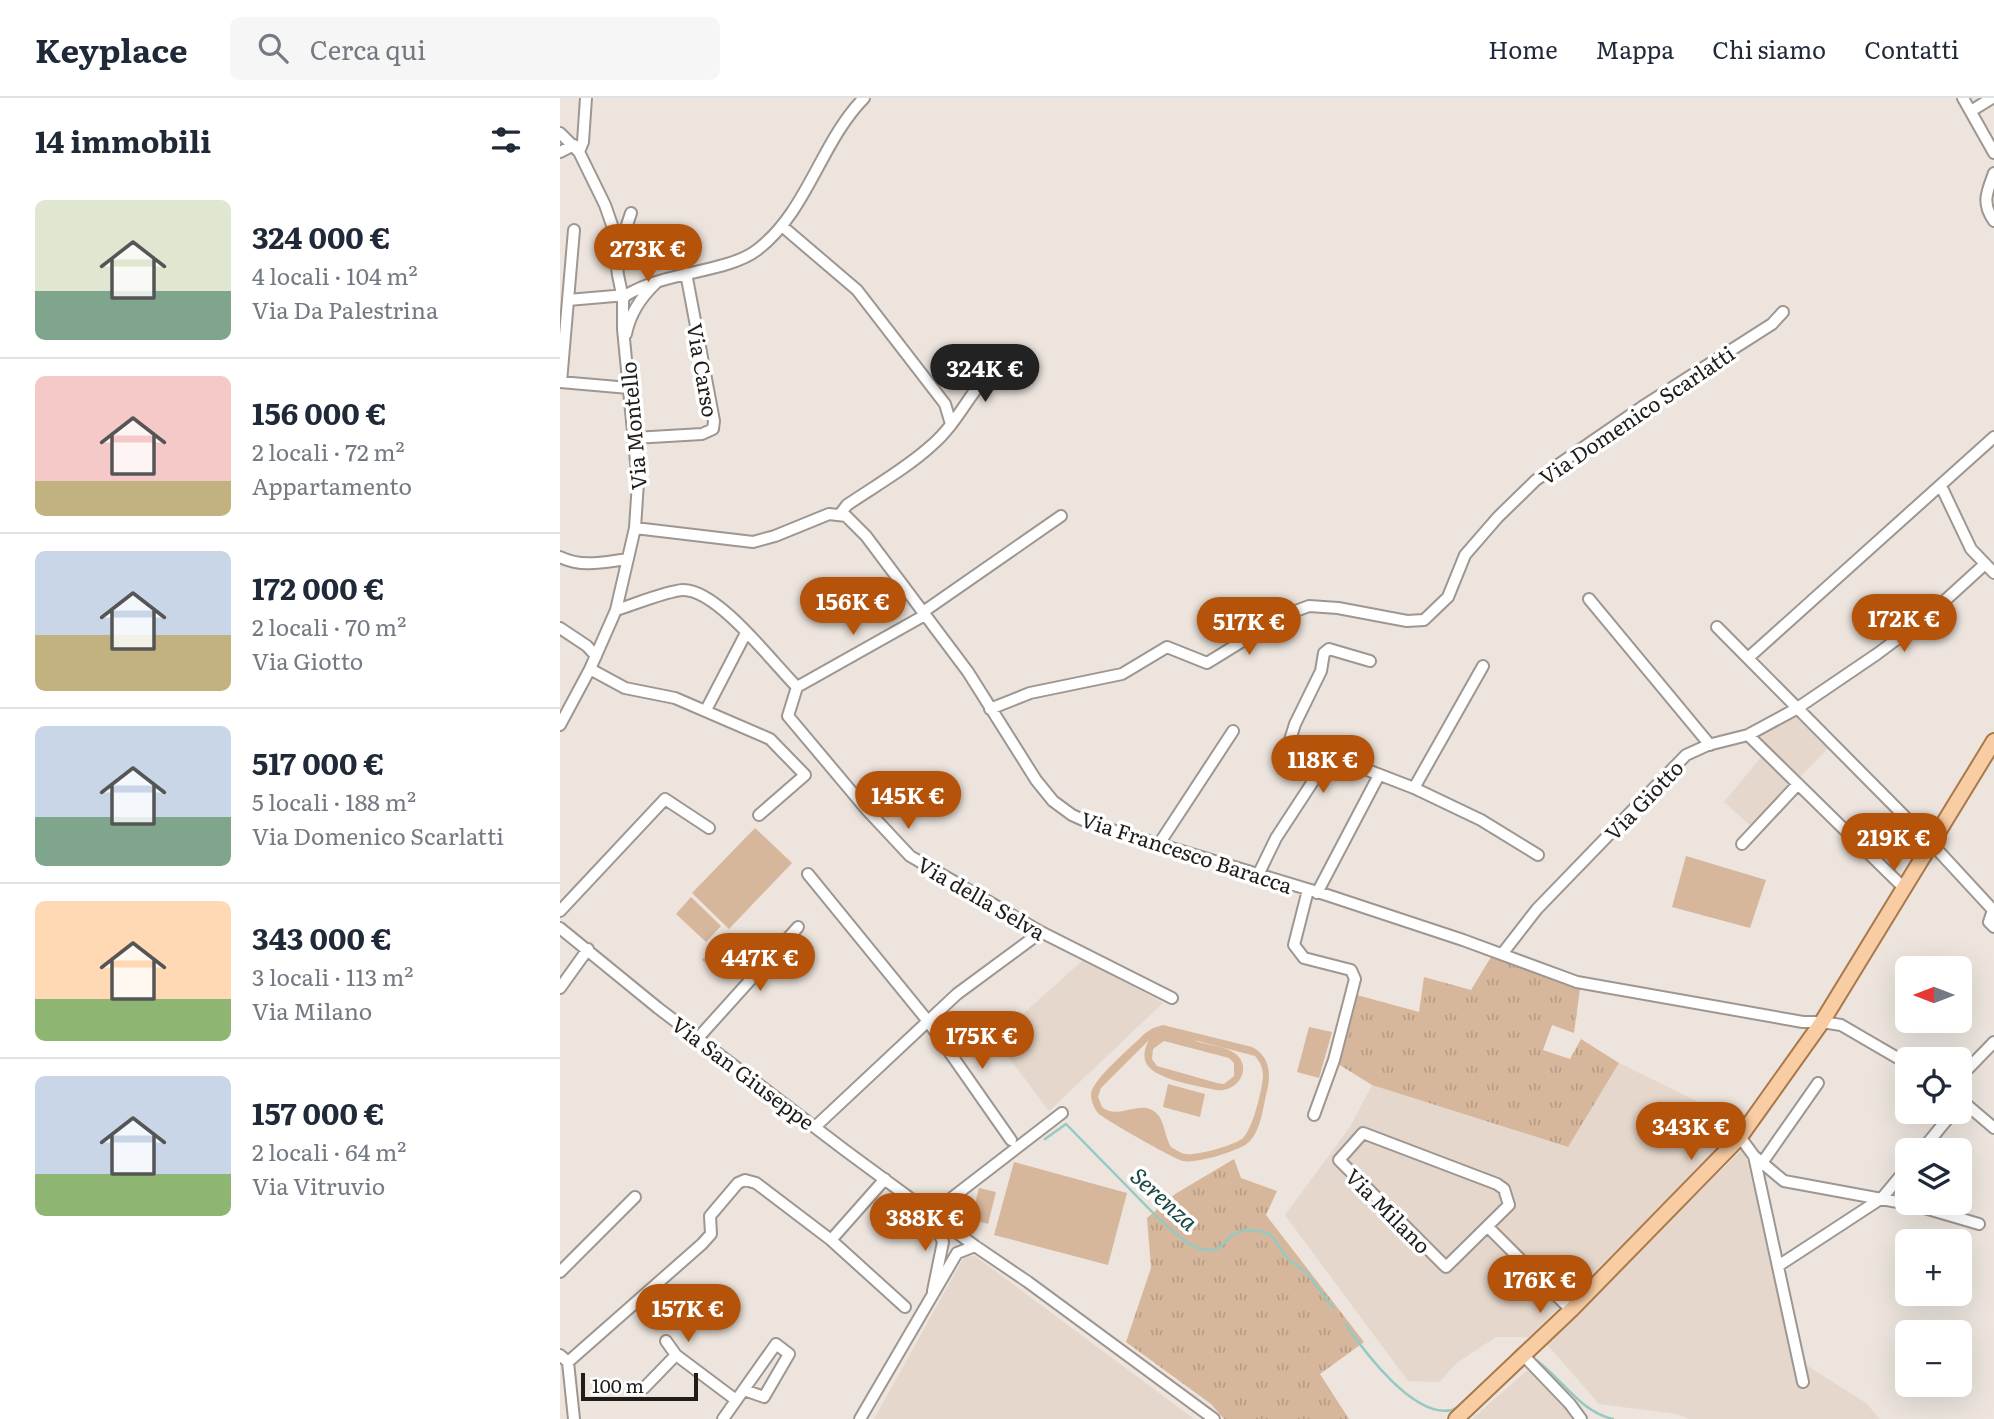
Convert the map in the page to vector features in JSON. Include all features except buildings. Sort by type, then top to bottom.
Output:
[{"type":"main road","points":[[1456,1419],[1571,1310],[1740,1138],[1822,1022],[1994,741]]},
{"type":"street","points":[[560,152],[576,148],[583,142],[586,98]]},
{"type":"street","points":[[568,300],[624,295],[659,281],[745,257],[763,246],[793,212],[846,119],[864,98]]},
{"type":"street","points":[[1963,98],[1994,153]]},
{"type":"street","points":[[1971,111],[1992,98]]},
{"type":"street","points":[[560,133],[576,148]]},
{"type":"street","name":"Via Montello","points":[[560,725],[590,669],[616,610],[635,528],[638,482],[625,344],[624,295],[612,225],[605,205],[576,148]]},
{"type":"street","points":[[1994,173],[1984,199],[1988,213],[1994,221]]},
{"type":"street","points":[[615,247],[622,240],[631,213]]},
{"type":"street","points":[[782,226],[857,290],[945,404],[951,424]]},
{"type":"street","points":[[573,230],[560,382],[629,388]]},
{"type":"street","name":"Via Carso","points":[[634,438],[702,434],[713,429],[714,421],[686,273]]},
{"type":"street","name":"Via Montello","points":[[625,344],[631,316],[659,281]]},
{"type":"street","points":[[624,295],[628,309],[638,305]]},
{"type":"street","name":"Via Domenico Scarlatti","points":[[990,709],[1030,693],[1122,674],[1167,647],[1207,663],[1285,615],[1309,606],[1338,608],[1407,621],[1424,620],[1448,597],[1465,555],[1497,517],[1535,480],[1642,407],[1772,324],[1783,312]]},
{"type":"street","points":[[635,528],[753,542],[829,514],[841,513],[847,505],[932,445],[998,364]]},
{"type":"street","points":[[1748,658],[1994,437]]},
{"type":"street","points":[[1941,486],[1971,549],[1994,573]]},
{"type":"street","name":"Via Francesco Baracca","points":[[841,513],[866,536],[968,672],[1036,780],[1054,801],[1072,815],[1092,824],[1313,891],[1577,982],[1803,1022],[1841,1025],[1895,1056]]},
{"type":"street","points":[[616,610],[684,590],[706,597],[739,624],[797,687],[924,614],[1061,516]]},
{"type":"street","points":[[560,557],[572,563],[587,565],[628,559]]},
{"type":"street","name":"Via Giotto","points":[[1502,954],[1537,909],[1686,755],[1710,745],[1748,736],[1796,709],[1928,616],[1985,564]]},
{"type":"street","points":[[1589,599],[1710,745]]},
{"type":"street","points":[[1717,627],[1932,844],[1993,910],[1989,922],[1994,927]]},
{"type":"street","points":[[560,628],[587,646],[596,656]]},
{"type":"street","points":[[706,710],[746,633]]},
{"type":"street","points":[[1325,763],[1290,740],[1321,671],[1324,653],[1329,649],[1370,661]]},
{"type":"street","points":[[1413,788],[1483,666]]},
{"type":"street","points":[[590,669],[625,688],[675,698],[770,739],[805,775],[759,815]]},
{"type":"street","name":"Via della Selva","points":[[797,687],[788,716],[867,810],[910,856],[1041,932],[1172,998]]},
{"type":"street","points":[[560,707],[576,695]]},
{"type":"street","points":[[1159,844],[1233,731]]},
{"type":"street","points":[[1748,736],[1905,889]]},
{"type":"street","points":[[1258,874],[1276,838],[1325,763],[1339,759],[1413,788],[1481,820],[1538,855]]},
{"type":"street","points":[[1313,891],[1379,775]]},
{"type":"street","points":[[1742,844],[1798,784]]},
{"type":"street","points":[[560,911],[665,799],[709,828]]},
{"type":"street","points":[[808,874],[928,1020],[1011,1140]]},
{"type":"street","name":"Via Francesco Baracca","points":[[1313,891],[1294,945],[1304,958],[1351,970],[1355,979],[1334,1060],[1314,1115]]},
{"type":"street","points":[[698,1038],[798,927]]},
{"type":"street","name":"Via San Giuseppe","points":[[560,928],[846,1151],[1214,1419]]},
{"type":"street","points":[[816,1126],[928,1020],[973,982],[1041,932]]},
{"type":"street","points":[[560,988],[588,949]]},
{"type":"street","points":[[1972,1065],[1994,1042]]},
{"type":"street","points":[[1803,1382],[1758,1160],[1818,1083]]},
{"type":"street","points":[[1972,1110],[1994,1128]]},
{"type":"street","points":[[933,1291],[943,1242],[931,1213],[1062,1113]]},
{"type":"street","points":[[1932,1138],[1943,1124]]},
{"type":"street","name":"Via Milano","points":[[1363,1133],[1497,1184],[1504,1189],[1509,1205],[1488,1227],[1446,1267],[1339,1160],[1363,1133]]},
{"type":"street","points":[[1740,1138],[1758,1160],[1784,1181],[1882,1198],[1979,1224]]},
{"type":"street","points":[[831,1240],[885,1179]]},
{"type":"street","points":[[574,1419],[564,1359],[702,1244],[711,1234],[710,1216],[738,1183],[745,1180],[756,1182],[831,1240],[905,1307]]},
{"type":"street","points":[[1778,1266],[1882,1198],[1895,1182]]},
{"type":"street","points":[[560,1272],[635,1197]]},
{"type":"street","points":[[1488,1227],[1571,1310]]},
{"type":"street","points":[[943,1242],[958,1232]]},
{"type":"street","points":[[864,1418],[933,1291],[957,1253],[975,1246]]},
{"type":"street","points":[[1555,1293],[1558,1312],[1539,1333],[1527,1353],[1581,1419]]},
{"type":"street","points":[[666,1341],[676,1355],[736,1400]]},
{"type":"street","points":[[723,1419],[776,1344],[789,1354],[764,1398],[744,1390]]},
{"type":"street","points":[[645,1388],[676,1355]]},
{"type":"shaded area","points":[[1795,712],[1830,746],[1797,780],[1751,736]]},
{"type":"shaded area","points":[[1762,756],[1792,786],[1753,828],[1724,802]]},
{"type":"shaded area","points":[[1083,960],[1163,1003],[1049,1111],[995,1039]]},
{"type":"shaded area","points":[[1619,1063],[1743,1124],[1529,1337],[1496,1337],[1458,1362],[1439,1382],[1408,1381],[1285,1215],[1350,1127],[1372,1085],[1567,1147]]},
{"type":"shaded area","points":[[1744,1148],[1793,1357],[1866,1403],[1880,1419],[1689,1419],[1677,1414],[1599,1404],[1545,1342]]},
{"type":"shaded area","points":[[975,1256],[1194,1419],[874,1419],[964,1257]]},
{"type":"shaded area","points":[[1533,1365],[1581,1419],[1472,1419]]},
{"type":"green space","points":[[755,828],[792,863],[729,929],[692,893]]},
{"type":"green space","points":[[1686,856],[1766,880],[1750,928],[1672,907]]},
{"type":"green space","points":[[691,897],[721,926],[706,942],[676,914]]},
{"type":"green space","points":[[724,937],[738,950],[716,972],[702,960]]},
{"type":"green space","points":[[1491,957],[1580,989],[1574,1033],[1552,1025],[1543,1050],[1570,1059],[1581,1039],[1619,1063],[1568,1147],[1372,1085],[1338,1064],[1357,995],[1419,1012],[1424,977],[1471,990]]},
{"type":"green space","points":[[1163,1025],[1252,1047],[1262,1054],[1268,1069],[1268,1087],[1259,1124],[1249,1142],[1217,1156],[1183,1161],[1140,1139],[1097,1112],[1091,1094],[1093,1087],[1144,1034]],"holes":[[[1149,1040],[1145,1051],[1148,1067],[1164,1077],[1216,1090],[1232,1087],[1242,1076],[1242,1063],[1238,1056],[1224,1048],[1255,1056],[1263,1076],[1253,1118],[1243,1138],[1216,1149],[1184,1154],[1171,1147],[1161,1120],[1153,1110],[1138,1108],[1116,1112],[1102,1107],[1098,1097],[1101,1088]],[[1164,1041],[1229,1058],[1234,1063],[1234,1076],[1224,1084],[1157,1066],[1152,1059],[1153,1049]]]},
{"type":"green space","points":[[1309,1027],[1332,1032],[1319,1078],[1297,1072]]},
{"type":"green space","points":[[1168,1084],[1205,1094],[1200,1117],[1163,1107]]},
{"type":"green space","points":[[1234,1159],[1241,1178],[1277,1191],[1266,1215],[1364,1342],[1320,1374],[1349,1419],[1224,1419],[1211,1404],[1126,1342],[1151,1268],[1147,1218],[1175,1194]]},
{"type":"green space","points":[[1014,1162],[1127,1193],[1108,1265],[994,1235]]},
{"type":"green space","points":[[979,1188],[996,1192],[988,1224],[971,1219]]},
{"type":"waterway","name":"Serenza","points":[[1045,1139],[1066,1124],[1160,1220],[1187,1243],[1200,1249],[1213,1250],[1220,1247],[1232,1235],[1244,1230],[1271,1235],[1288,1259],[1307,1273],[1333,1308]]},
{"type":"waterway","name":"Serenza","points":[[1346,1325],[1377,1366],[1422,1404],[1437,1410],[1452,1410],[1477,1389]]},
{"type":"waterway","name":"Serenza","points":[[1500,1368],[1518,1349],[1520,1351]]},
{"type":"waterway","name":"Serenza","points":[[1529,1355],[1589,1408],[1613,1419]]}]
